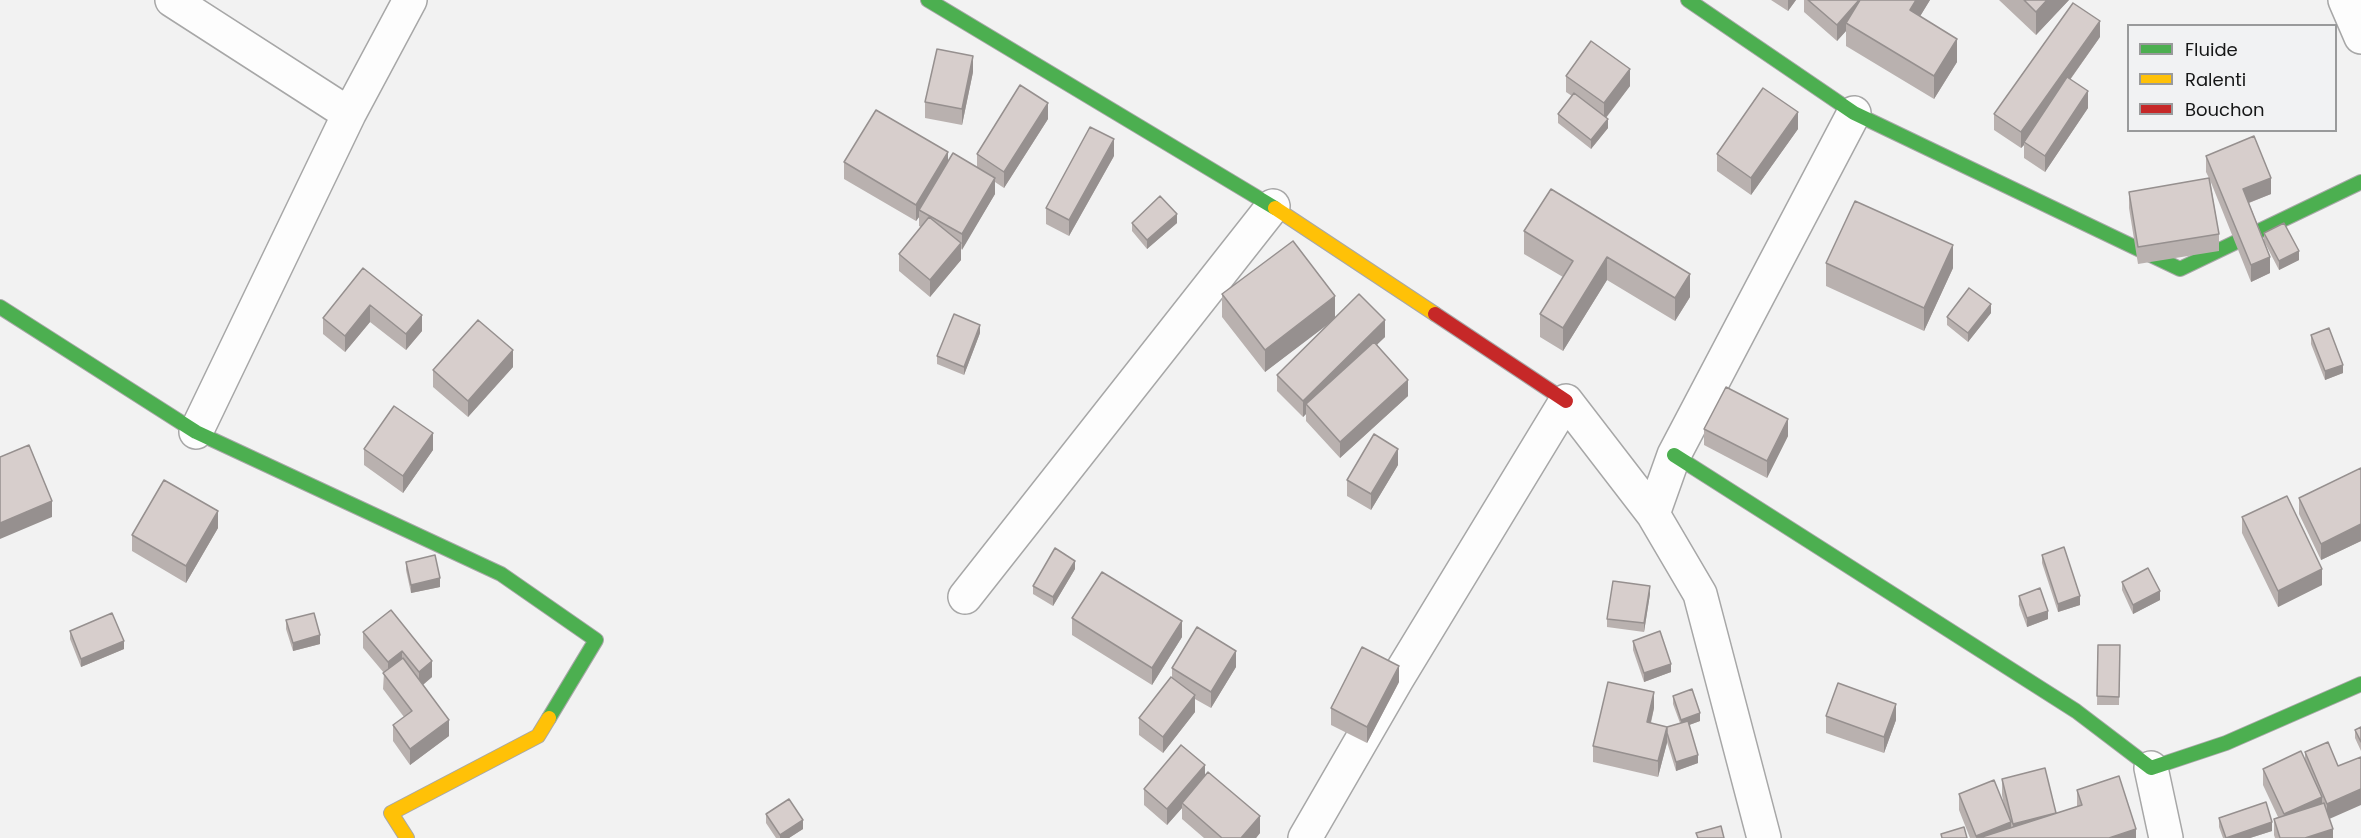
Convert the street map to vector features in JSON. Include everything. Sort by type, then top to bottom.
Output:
[{"type":"street","points":[[172,0],[349,114]]},
{"type":"street","points":[[196,432],[349,114],[410,0]]},
{"type":"street","points":[[928,0],[1273,206],[1566,402],[1653,514],[1700,594],[1764,838]]},
{"type":"street","points":[[1688,0],[1854,113],[2180,269],[2361,182]]},
{"type":"street","points":[[2345,0],[2361,37]]},
{"type":"street","points":[[1653,514],[1674,455],[1854,113]]},
{"type":"street","points":[[965,597],[1273,206]]},
{"type":"street","points":[[0,307],[196,432],[501,574],[596,640],[538,736],[391,813],[407,838]]},
{"type":"street","points":[[1305,838],[1397,679],[1566,402]]},
{"type":"street","points":[[1674,455],[2076,711],[2151,768],[2166,838]]},
{"type":"street","points":[[2151,768],[2226,743],[2361,684]]},
{"type":"building","points":[[1808,0],[1859,0],[1837,25]]},
{"type":"building","points":[[1860,0],[1916,0],[1910,10],[1957,39],[1934,76],[1846,23]]},
{"type":"building","points":[[2024,0],[2047,0],[2036,12]]},
{"type":"building","points":[[2073,3],[2100,21],[2021,132],[1994,114]]},
{"type":"building","points":[[1591,41],[1630,69],[1604,103],[1566,76]]},
{"type":"building","points":[[937,49],[973,56],[962,109],[925,102]]},
{"type":"building","points":[[2067,77],[2088,91],[2045,156],[2024,142]]},
{"type":"building","points":[[1020,85],[1048,103],[1004,172],[977,154]]},
{"type":"building","points":[[1763,88],[1798,112],[1751,178],[1717,154]]},
{"type":"building","points":[[1574,93],[1608,119],[1591,140],[1558,114]]},
{"type":"building","points":[[876,110],[948,152],[916,205],[844,162]]},
{"type":"building","points":[[1090,127],[1114,139],[1069,220],[1046,208]]},
{"type":"building","points":[[2254,136],[2271,178],[2243,189],[2270,257],[2251,265],[2206,156]]},
{"type":"building","points":[[953,153],[995,178],[962,234],[919,210]]},
{"type":"building","points":[[2209,178],[2219,234],[2138,247],[2129,192]]},
{"type":"building","points":[[1551,189],[1690,274],[1675,298],[1607,257],[1563,328],[1540,314],[1573,261],[1524,231]]},
{"type":"building","points":[[1160,196],[1177,214],[1147,240],[1132,223]]},
{"type":"building","points":[[1855,201],[1953,245],[1924,308],[1826,263]]},
{"type":"building","points":[[929,217],[961,243],[930,280],[899,254]]},
{"type":"building","points":[[2284,223],[2299,251],[2279,261],[2264,233]]},
{"type":"building","points":[[1293,241],[1335,296],[1265,350],[1222,294]]},
{"type":"building","points":[[363,268],[422,315],[406,334],[370,305],[345,336],[323,318]]},
{"type":"building","points":[[1969,288],[1991,304],[1968,333],[1947,317]]},
{"type":"building","points":[[1359,294],[1385,320],[1303,401],[1277,375]]},
{"type":"building","points":[[954,314],[980,325],[964,367],[937,356]]},
{"type":"building","points":[[478,320],[513,350],[468,401],[433,370]]},
{"type":"building","points":[[2329,328],[2343,365],[2325,371],[2311,335]]},
{"type":"building","points":[[1374,342],[1408,380],[1340,442],[1306,404]]},
{"type":"building","points":[[1726,387],[1788,419],[1767,461],[1704,429]]},
{"type":"building","points":[[394,406],[433,433],[403,476],[364,449]]},
{"type":"building","points":[[1374,434],[1398,449],[1371,494],[1347,480]]},
{"type":"building","points":[[29,445],[52,501],[0,523],[0,457]]},
{"type":"building","points":[[2361,468],[2361,524],[2321,544],[2299,498]]},
{"type":"building","points":[[164,480],[218,511],[186,566],[132,535]]},
{"type":"building","points":[[2287,496],[2322,569],[2278,591],[2242,517]]},
{"type":"building","points":[[2064,547],[2080,596],[2058,604],[2042,555]]},
{"type":"building","points":[[1055,548],[1075,561],[1053,597],[1033,586]]},
{"type":"building","points":[[435,555],[440,578],[411,585],[406,562]]},
{"type":"building","points":[[2148,568],[2160,591],[2133,605],[2122,582]]},
{"type":"building","points":[[1102,572],[1182,621],[1152,668],[1072,618]]},
{"type":"building","points":[[1613,581],[1650,586],[1644,623],[1607,619]]},
{"type":"building","points":[[2040,588],[2048,611],[2027,618],[2019,596]]},
{"type":"building","points":[[391,610],[432,661],[419,672],[402,651],[388,662],[363,632]]},
{"type":"building","points":[[112,613],[124,641],[81,659],[70,631]]},
{"type":"building","points":[[314,613],[320,635],[293,643],[286,620]]},
{"type":"building","points":[[1197,627],[1236,651],[1211,692],[1172,668]]},
{"type":"building","points":[[1660,631],[1671,664],[1644,673],[1633,641]]},
{"type":"building","points":[[2098,645],[2120,645],[2119,697],[2097,696]]},
{"type":"building","points":[[1362,647],[1399,666],[1367,727],[1331,708]]},
{"type":"building","points":[[403,658],[449,720],[410,749],[393,725],[412,711],[383,673]]},
{"type":"building","points":[[1171,677],[1195,695],[1163,737],[1139,718]]},
{"type":"building","points":[[1608,682],[1654,692],[1647,722],[1667,727],[1658,761],[1593,746]]},
{"type":"building","points":[[1838,683],[1896,704],[1884,737],[1826,716]]},
{"type":"building","points":[[1692,689],[1700,713],[1681,720],[1673,696]]},
{"type":"building","points":[[1688,721],[1698,755],[1676,762],[1667,727]]},
{"type":"building","points":[[2361,727],[2361,742],[2355,730]]},
{"type":"building","points":[[2328,742],[2338,766],[2361,757],[2361,789],[2327,804],[2305,752]]},
{"type":"building","points":[[1181,745],[1205,765],[1167,809],[1144,789]]},
{"type":"building","points":[[2301,751],[2322,797],[2284,814],[2263,769]]},
{"type":"building","points":[[2045,768],[2056,813],[2013,824],[2002,779]]},
{"type":"building","points":[[1208,772],[1260,816],[1241,838],[1222,838],[1182,803]]},
{"type":"building","points":[[2119,776],[2136,829],[2109,838],[1979,838],[2082,805],[2077,790]]},
{"type":"building","points":[[1994,780],[2011,822],[1976,836],[1959,794]]},
{"type":"building","points":[[789,799],[803,820],[780,835],[766,814]]},
{"type":"building","points":[[2266,802],[2272,822],[2226,838],[2219,818]]},
{"type":"building","points":[[2324,803],[2333,829],[2305,838],[2280,838],[2274,819]]},
{"type":"building","points":[[1721,826],[1724,838],[1698,838],[1696,833]]},
{"type":"building","points":[[1964,827],[1967,838],[1942,838],[1941,834]]},
{"type":"traffic: fast","points":[[928,0],[1275,208]]},
{"type":"traffic: fast","points":[[1688,0],[1854,113],[2180,269],[2361,182]]},
{"type":"traffic: fast","points":[[0,307],[196,432],[501,574],[596,640],[549,718]]},
{"type":"traffic: fast","points":[[1674,455],[2076,711],[2151,768],[2226,743],[2361,684]]},
{"type":"traffic: slow","points":[[1275,208],[1435,314]]},
{"type":"traffic: slow","points":[[407,838],[391,813],[538,736],[549,718]]},
{"type":"traffic: jam","points":[[1435,314],[1566,401]]}]
